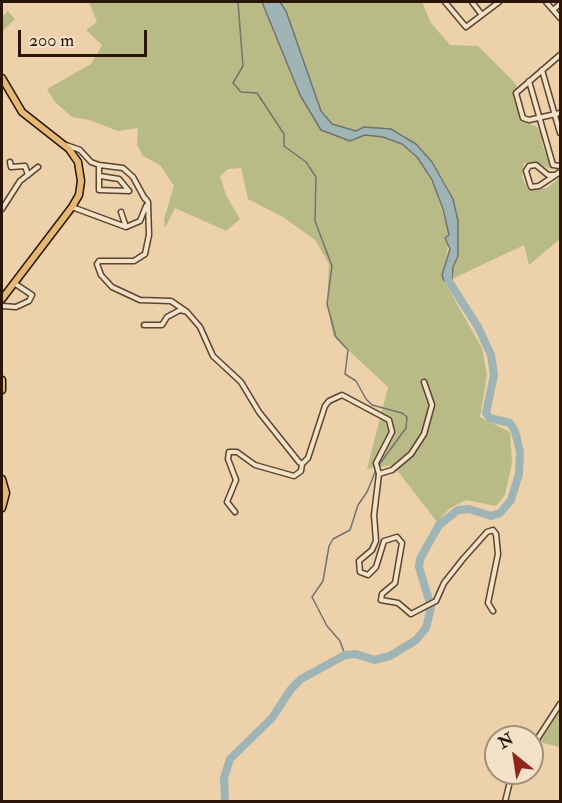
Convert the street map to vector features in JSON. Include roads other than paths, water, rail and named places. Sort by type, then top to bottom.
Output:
[{"type":"main road","points":[[2,78],[22,112],[65,144],[78,162],[81,176],[79,195],[72,207],[2,299]]},
{"type":"main road","points":[[2,380],[2,390]]},
{"type":"main road","points":[[2,479],[6,493],[2,508]]},
{"type":"street","points":[[446,2],[466,27],[496,2]]},
{"type":"street","points":[[472,2],[482,15]]},
{"type":"street","points":[[546,2],[561,18]]},
{"type":"street","points":[[553,10],[561,4]]},
{"type":"street","points":[[558,114],[529,120],[522,116],[516,93],[561,55]]},
{"type":"street","points":[[543,70],[558,114],[561,133]]},
{"type":"street","points":[[529,80],[553,165],[561,166]]},
{"type":"street","points":[[65,144],[80,150],[91,162],[123,168],[133,177],[148,202],[149,235],[145,254],[134,261],[102,260],[97,264],[105,282],[140,300],[171,301],[187,312],[200,327],[213,356],[241,382],[271,429],[302,464],[302,471],[294,476],[255,465],[237,452],[229,452],[228,459],[236,480],[227,502],[234,512]]},
{"type":"street","points":[[10,162],[11,167],[25,166],[28,175]]},
{"type":"street","points":[[99,165],[99,190],[129,191],[118,179],[100,176]]},
{"type":"street","points":[[555,175],[548,175],[536,165],[526,168],[531,187],[539,186],[561,172]]},
{"type":"street","points":[[2,209],[8,197],[38,167]]},
{"type":"street","points":[[72,207],[126,227],[136,224],[142,217],[146,209],[145,198]]},
{"type":"street","points":[[121,212],[126,227]]},
{"type":"street","points":[[2,306],[16,308],[29,301],[32,295],[14,283]]},
{"type":"street","points":[[144,325],[158,326],[174,313],[187,312]]},
{"type":"street","points":[[379,474],[386,473],[401,464],[419,444],[432,405],[424,382]]},
{"type":"street","points":[[302,464],[308,458],[325,406],[329,401],[342,395],[389,420],[392,424],[392,432],[376,463],[379,474],[374,515],[376,541],[372,550],[359,561],[358,569],[363,575],[373,572],[379,563],[381,544],[388,538],[398,537],[402,543],[395,583],[379,597],[383,601],[398,603],[411,614],[436,601],[444,583],[463,559],[487,532],[493,530],[496,534],[498,554],[488,603],[494,611]]},
{"type":"street","points":[[544,729],[561,704]]},
{"type":"street","points":[[505,801],[509,785]]},
{"type":"waterway","points":[[238,2],[243,66],[233,83],[241,92],[257,93],[284,134],[284,146],[306,162],[316,177],[315,221],[332,266],[327,304],[336,337],[348,350],[345,374],[356,381],[372,405],[402,413],[407,417],[406,428],[379,465]]},
{"type":"waterway","points":[[225,802],[224,778],[230,759],[272,718],[291,689],[301,679],[345,655],[356,654],[374,660],[390,656],[416,640],[426,628],[431,607],[419,567],[420,559],[439,525],[458,510],[469,509],[491,516],[500,513],[511,500],[519,474],[520,452],[515,431],[510,423],[490,418],[486,413],[494,375],[491,355],[478,327],[448,280],[448,273]]},
{"type":"waterway","points":[[345,655],[340,641],[327,626],[312,597],[323,581],[329,546],[333,539],[350,530],[358,505],[367,492],[376,470]]}]
